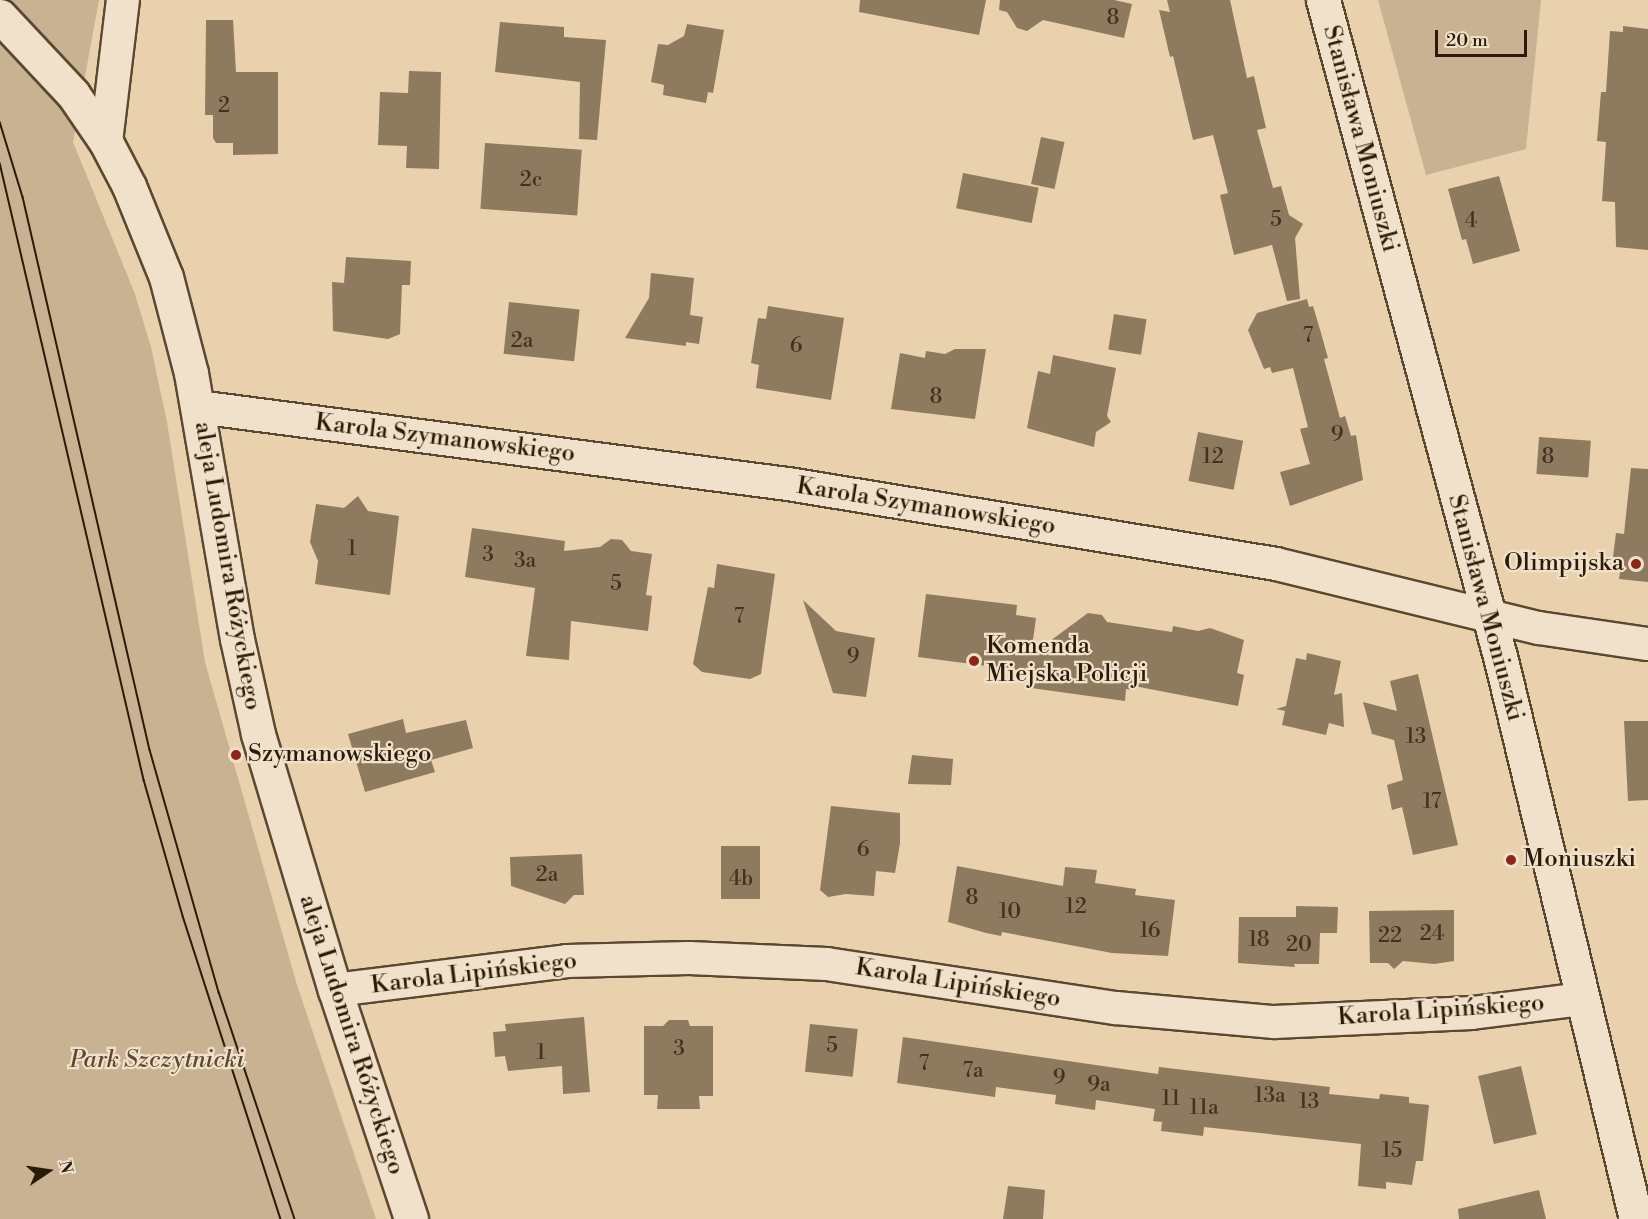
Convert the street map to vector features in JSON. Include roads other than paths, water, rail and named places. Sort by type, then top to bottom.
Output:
[{"type":"street","points":[[106,142],[123,0]]},
{"type":"street","name":"Stanisława Moniuszki","points":[[1323,0],[1488,614],[1636,1219]]},
{"type":"street","name":"aleja Ludomira Różyckiego","points":[[0,16],[73,94],[106,142],[129,186],[166,277],[198,407],[248,690],[335,990],[411,1219]]},
{"type":"street","name":"Karola Szymanowskiego","points":[[198,407],[800,486],[1276,564],[1539,628],[1648,644]]},
{"type":"street","name":"Karola Lipińskiego","points":[[335,990],[567,961],[689,958],[827,964],[1116,1008],[1274,1022],[1472,1013],[1581,999]]},
{"type":"tram line","points":[[0,122],[23,197],[150,750],[219,992],[295,1219]]},
{"type":"tram line","points":[[0,163],[144,780],[183,916],[281,1219]]},
{"type":"place","name":"Olimpijska","points":[[1636,564]]},
{"type":"place","name":"Komenda Miejska Policji","points":[[974,661]]},
{"type":"place","name":"Szymanowskiego","points":[[236,755]]},
{"type":"place","name":"Moniuszki","points":[[1511,860]]},
{"type":"park label","name":"Park Szczytnicki","points":[[157,1061]]}]
